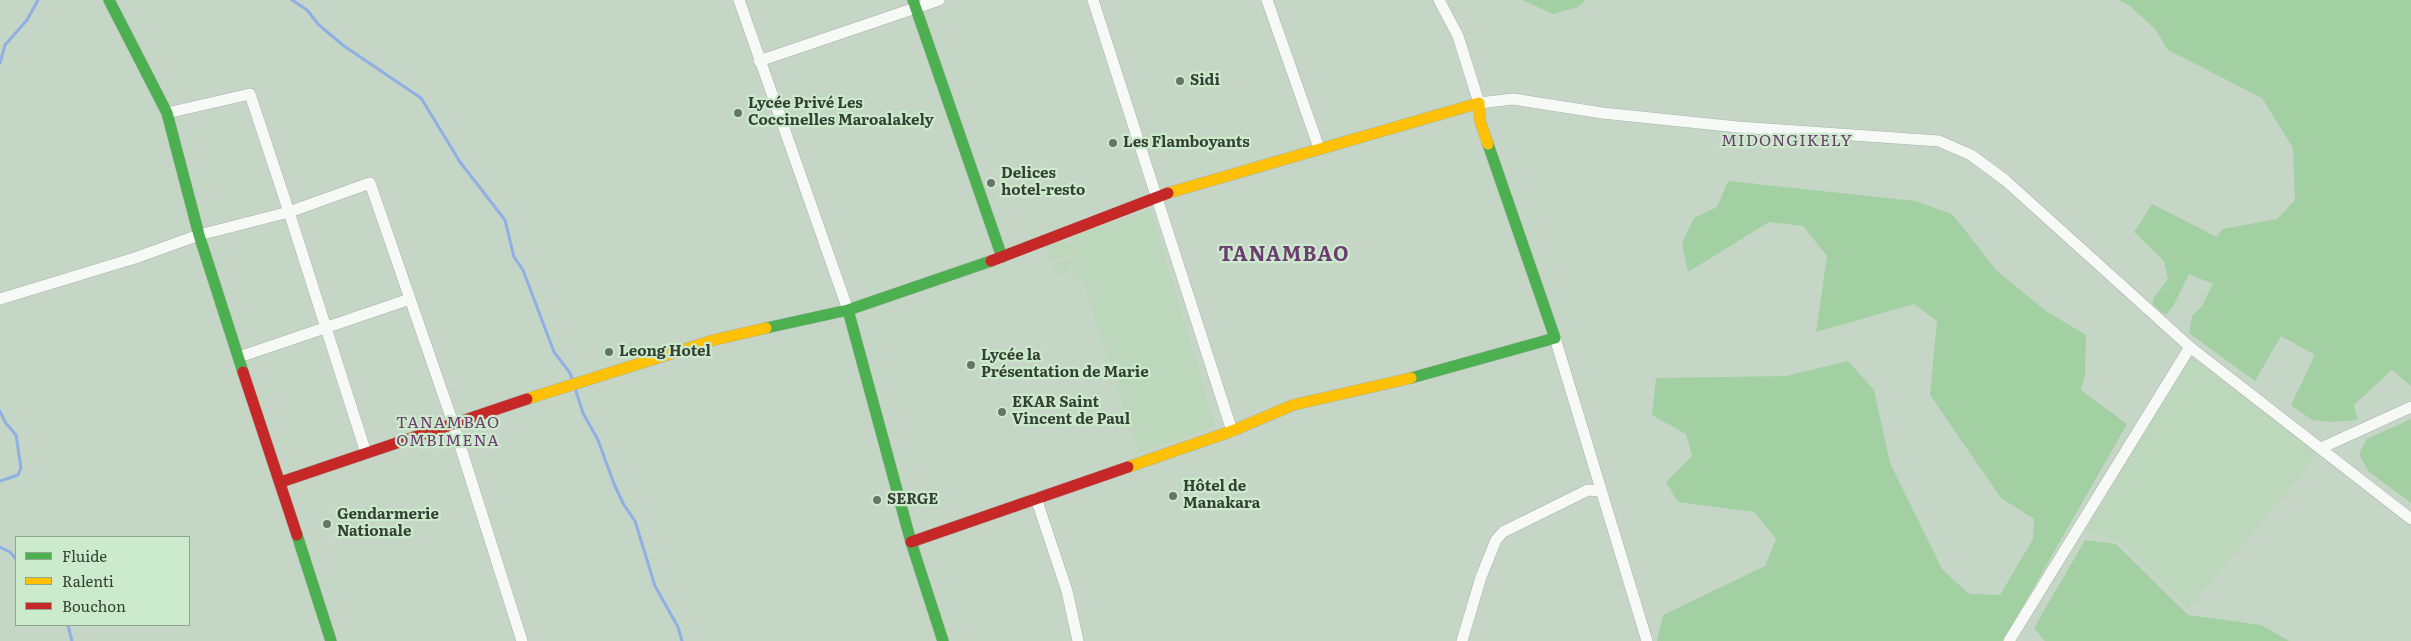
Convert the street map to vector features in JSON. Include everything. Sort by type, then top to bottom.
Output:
[{"type":"street","points":[[109,0],[167,113],[199,235],[281,482],[331,641]]},
{"type":"street","points":[[739,0],[848,310],[911,542],[944,641]]},
{"type":"street","points":[[759,61],[915,4],[939,0]]},
{"type":"street","points":[[1093,0],[1155,197],[1232,430]]},
{"type":"street","points":[[1267,0],[1319,148]]},
{"type":"street","points":[[1439,0],[1458,36],[1478,103],[1480,121],[1555,338],[1647,641]]},
{"type":"street","points":[[915,4],[1002,257]]},
{"type":"street","points":[[167,113],[250,94],[366,453]]},
{"type":"street","points":[[281,482],[584,380],[714,340],[848,310],[1002,257],[1155,197],[1478,103],[1513,99],[1602,113],[1738,127],[1939,141],[1970,155],[2005,180],[2190,347],[2411,519]]},
{"type":"street","points":[[0,299],[135,258],[199,235],[289,212],[370,183],[453,423],[522,641]]},
{"type":"street","points":[[239,357],[410,300]]},
{"type":"street","points":[[911,542],[1232,430],[1293,405],[1388,384],[1555,338]]},
{"type":"street","points":[[2010,641],[2190,347]]},
{"type":"street","points":[[2321,448],[2411,407]]},
{"type":"street","points":[[1462,641],[1481,577],[1496,540],[1503,532],[1588,490],[1600,491]]},
{"type":"street","points":[[1036,498],[1067,591],[1078,641]]},
{"type":"shaded area","points":[[1151,210],[1215,426],[1139,453],[1083,281],[1075,283],[1071,270],[1079,268],[1078,264],[1068,267],[1068,271],[1054,275],[1051,266],[1075,256],[1074,252],[1051,262],[1045,244],[1062,238],[1065,245],[1073,243],[1071,236]]},
{"type":"shaded area","points":[[2189,355],[2319,454],[2188,609],[2120,541],[2085,532]]},
{"type":"green space","points":[[1522,0],[1586,0],[1578,7],[1553,14]]},
{"type":"green space","points":[[2119,0],[2411,0],[2411,386],[2392,370],[2354,405],[2358,420],[2330,422],[2312,420],[2291,405],[2315,355],[2281,336],[2255,381],[2189,333],[2192,316],[2202,306],[2213,284],[2189,274],[2175,303],[2166,315],[2153,305],[2153,299],[2168,279],[2164,261],[2134,232],[2152,204],[2217,237],[2222,229],[2277,219],[2295,200],[2293,148],[2262,98],[2168,50],[2155,29],[2131,7]]},
{"type":"green space","points":[[1728,181],[1915,201],[1952,214],[1998,272],[2046,311],[2086,335],[2085,374],[2081,390],[2127,424],[2003,641],[1657,641],[1663,615],[1765,566],[1776,539],[1754,512],[1678,502],[1666,482],[1692,456],[1686,434],[1652,415],[1656,378],[1786,376],[1848,361],[1874,390],[1890,463],[1942,569],[1969,594],[2000,595],[2033,539],[2034,519],[2001,498],[1930,395],[1937,321],[1914,304],[1816,332],[1827,256],[1803,226],[1769,222],[1688,272],[1682,243],[1694,218],[1717,207]]},
{"type":"green space","points":[[2411,419],[2411,503],[2369,472],[2359,454],[2367,439]]},
{"type":"green space","points":[[2085,540],[2116,544],[2188,615],[2261,625],[2289,641],[2045,641],[2034,628]]},
{"type":"waterway","points":[[0,63],[5,45],[27,20],[38,0]]},
{"type":"waterway","points":[[292,0],[307,10],[319,25],[344,46],[421,98],[460,162],[505,220],[514,257],[523,270],[554,352],[570,373],[572,379]]},
{"type":"waterway","points":[[575,388],[583,413],[598,440],[614,484],[624,505],[635,521],[655,586],[678,627],[682,641]]},
{"type":"waterway","points":[[0,411],[5,422],[16,435],[21,468],[18,475],[0,481]]},
{"type":"waterway","points":[[0,547],[10,552],[15,558]]},
{"type":"waterway","points":[[68,626],[72,641]]},
{"type":"traffic: fast","points":[[109,0],[167,113],[199,235],[243,372]]},
{"type":"traffic: fast","points":[[913,0],[1002,257]]},
{"type":"traffic: fast","points":[[1411,378],[1555,338],[1488,144]]},
{"type":"traffic: fast","points":[[766,328],[848,310],[991,261]]},
{"type":"traffic: fast","points":[[848,310],[911,542],[943,641]]},
{"type":"traffic: fast","points":[[297,535],[331,641]]},
{"type":"traffic: slow","points":[[1168,193],[1479,103],[1480,121],[1488,144]]},
{"type":"traffic: slow","points":[[527,399],[714,340],[766,328]]},
{"type":"traffic: slow","points":[[1128,467],[1232,431],[1293,405],[1411,378]]},
{"type":"traffic: jam","points":[[991,261],[1168,193]]},
{"type":"traffic: jam","points":[[243,372],[297,535]]},
{"type":"traffic: jam","points":[[281,482],[527,399]]},
{"type":"traffic: jam","points":[[911,542],[1128,467]]},
{"type":"place","name":"Sidi","points":[[1180,81]]},
{"type":"place","name":"Lycée Privé Les Coccinelles Maroalakely","points":[[738,113]]},
{"type":"place","name":"Les Flamboyants","points":[[1113,143]]},
{"type":"place","name":"Delices hotel-resto","points":[[991,183]]},
{"type":"place","name":"Leong Hotel","points":[[609,352]]},
{"type":"place","name":"Lycée la Présentation de Marie","points":[[971,365]]},
{"type":"place","name":"EKAR Saint Vincent de Paul","points":[[1002,412]]},
{"type":"place","name":"Hôtel de Manakara","points":[[1173,496]]},
{"type":"place","name":"SERGE","points":[[877,500]]},
{"type":"place","name":"Gendarmerie Nationale","points":[[327,524]]},
{"type":"district","name":"MIDONGIKELY","points":[[1787,141]]},
{"type":"district","name":"TANAMBAO","points":[[1284,255]]},
{"type":"district","name":"TANAMBAO OMBIMENA","points":[[448,432]]}]
